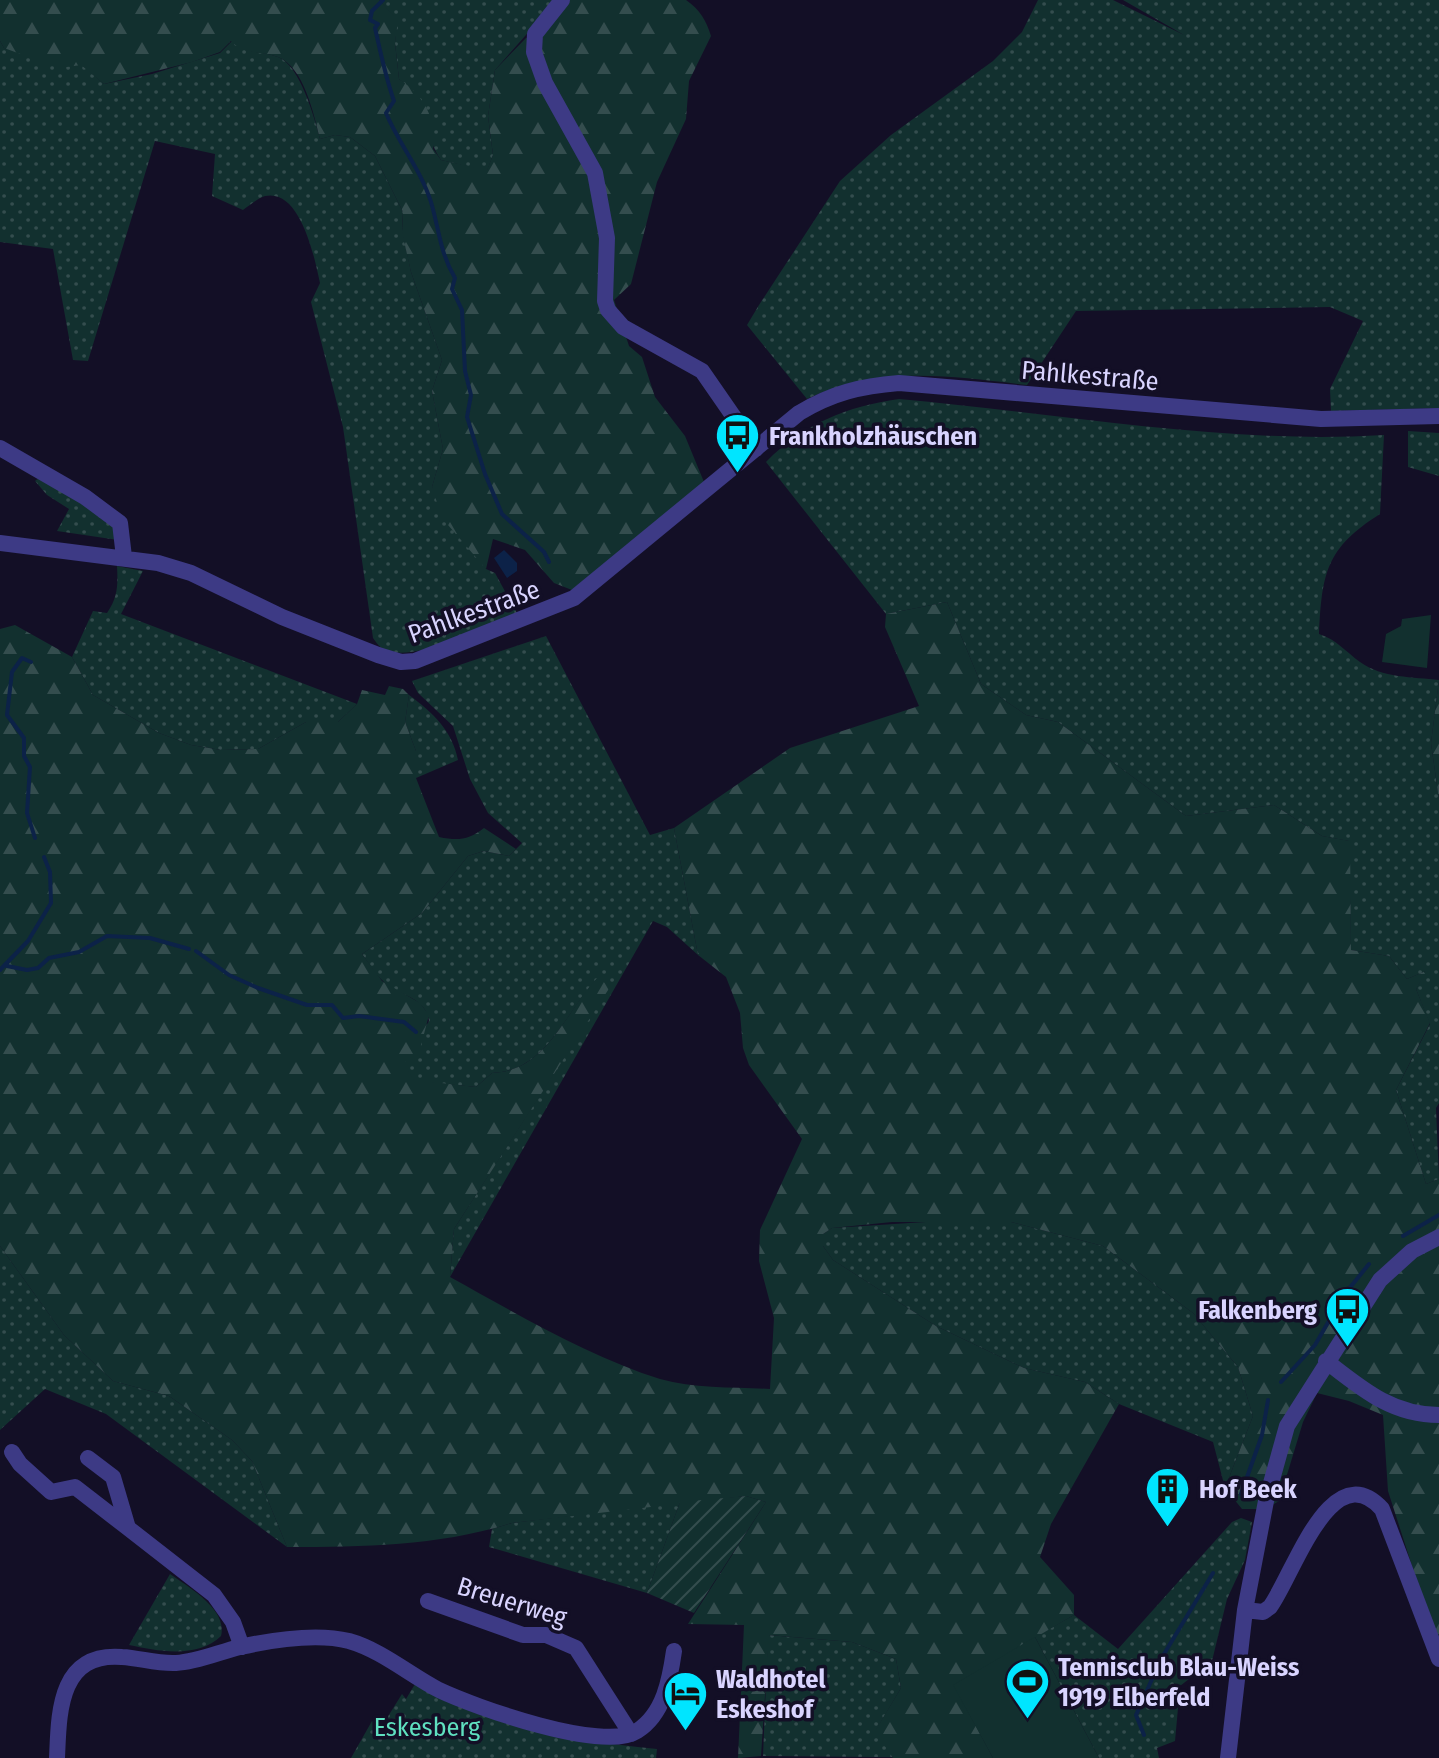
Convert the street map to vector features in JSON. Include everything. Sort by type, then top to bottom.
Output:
[{"type":"street","points":[[562,0],[535,34],[534,52],[545,83],[595,173],[607,238],[605,301],[608,310],[623,327],[702,371],[756,449]]},
{"type":"street","name":"Pahlkestraße","points":[[0,543],[124,557],[191,573],[282,617],[378,655],[401,662],[415,661],[574,598],[799,413],[826,397],[862,385],[899,383],[1321,419],[1439,416]]},
{"type":"street","points":[[0,448],[85,497],[120,523],[124,557]]},
{"type":"street","points":[[1228,1758],[1245,1610],[1278,1452],[1299,1403],[1380,1280],[1412,1251],[1439,1237]]},
{"type":"street","points":[[1326,1361],[1391,1407],[1422,1415],[1439,1415]]},
{"type":"street","points":[[12,1452],[20,1464],[51,1492],[75,1487],[214,1595],[233,1622],[242,1647]]},
{"type":"street","points":[[88,1458],[113,1477],[128,1528]]},
{"type":"street","points":[[1245,1610],[1263,1612],[1270,1607],[1312,1528],[1341,1498],[1361,1493],[1371,1497],[1382,1509],[1439,1659]]},
{"type":"street","name":"Breuerweg","points":[[428,1601],[523,1635],[546,1635],[576,1648],[631,1734]]},
{"type":"street","points":[[57,1758],[65,1688],[89,1664],[120,1656],[174,1664],[242,1647],[321,1639],[347,1641],[482,1708],[575,1733],[631,1734],[646,1723],[668,1691],[674,1651]]},
{"type":"green space","points":[[0,0],[379,0],[398,20],[395,43],[399,79],[416,93],[427,109],[433,127],[433,149],[441,160],[487,170],[493,155],[488,116],[495,70],[526,38],[539,35],[570,0],[686,0],[702,16],[711,36],[689,81],[686,119],[657,182],[631,284],[614,300],[629,346],[642,357],[655,397],[685,436],[704,482],[572,590],[554,583],[525,550],[493,539],[486,569],[442,518],[432,487],[443,449],[432,391],[442,360],[411,272],[402,232],[403,212],[375,156],[350,137],[335,135],[320,139],[301,81],[287,62],[278,57],[247,51],[231,41],[220,52],[192,62],[104,84],[81,65],[59,68],[4,48],[0,41]]},
{"type":"green space","points":[[379,0],[557,0],[495,70],[488,116],[493,155],[487,171],[441,160],[413,95],[399,79],[395,43],[397,20]]},
{"type":"green space","points":[[1038,0],[1113,0],[1184,35],[1123,0],[1439,0],[1439,408],[1331,411],[1330,389],[1363,321],[1330,307],[1076,311],[1027,385],[943,377],[889,377],[834,388],[807,399],[747,325],[840,181],[891,135],[993,61],[1022,32]]},
{"type":"green space","points":[[0,41],[4,48],[81,64],[104,84],[152,74],[220,53],[232,41],[243,48],[286,62],[305,93],[320,139],[335,135],[350,137],[375,156],[403,212],[402,229],[411,272],[442,360],[432,391],[443,449],[432,487],[486,569],[495,573],[518,615],[455,640],[405,653],[389,651],[373,638],[343,427],[311,302],[320,283],[310,243],[297,214],[277,196],[262,197],[243,210],[212,196],[215,154],[155,141],[88,361],[73,360],[53,249],[0,242]]},
{"type":"green space","points":[[899,399],[1203,432],[1264,436],[1384,435],[1380,514],[1348,539],[1330,564],[1322,594],[1319,634],[1378,671],[1439,680],[1431,743],[1439,800],[1439,1103],[1436,1108],[1439,1179],[1426,1184],[1396,1090],[1430,1024],[1416,989],[1426,971],[1407,979],[1389,956],[1351,950],[1349,841],[1322,836],[1274,805],[1186,816],[1058,722],[1026,715],[981,684],[947,602],[886,614],[766,462],[795,437],[827,419],[862,406]]},
{"type":"green space","points":[[1408,431],[1439,433],[1439,476],[1408,467]]},
{"type":"green space","points":[[40,477],[112,520],[118,540],[57,531],[69,509],[47,495],[35,481]]},
{"type":"green space","points":[[117,566],[143,571],[121,614],[357,704],[338,722],[306,722],[258,749],[221,750],[191,745],[159,733],[93,695],[72,657],[93,611],[107,613],[111,607],[116,591]]},
{"type":"green space","points":[[947,602],[981,684],[1026,715],[1058,722],[1186,816],[1274,805],[1322,836],[1350,841],[1351,950],[1389,956],[1407,979],[1428,970],[1416,989],[1430,1023],[1396,1090],[1426,1184],[1439,1179],[1439,1650],[1388,1491],[1383,1415],[1349,1401],[1317,1393],[1303,1422],[1279,1501],[1265,1509],[1242,1509],[1225,1488],[1253,1416],[1238,1367],[1193,1313],[1103,1246],[1011,1222],[892,1222],[832,1228],[823,1234],[823,1246],[833,1260],[936,1326],[1024,1368],[1085,1382],[1119,1404],[1051,1524],[1040,1557],[1074,1595],[1074,1615],[954,1685],[993,1758],[893,1758],[875,1731],[901,1688],[896,1659],[852,1642],[769,1635],[761,1756],[738,1758],[744,1625],[688,1624],[766,1502],[746,1496],[512,1523],[429,1541],[287,1547],[252,1461],[232,1440],[169,1396],[113,1381],[64,1335],[0,1246],[0,629],[15,625],[72,657],[93,695],[159,733],[191,745],[221,750],[258,749],[306,722],[338,722],[357,704],[362,690],[385,695],[389,686],[403,689],[409,695],[405,722],[416,751],[416,778],[439,837],[463,838],[484,828],[516,849],[509,856],[484,851],[468,856],[422,913],[362,954],[382,981],[420,1003],[429,1015],[420,1049],[404,1063],[414,1080],[476,1087],[492,1073],[511,1070],[541,1051],[598,977],[610,987],[454,1229],[450,1277],[553,1333],[634,1370],[687,1384],[770,1389],[774,1318],[759,1261],[760,1230],[802,1139],[749,1065],[743,1048],[740,1013],[726,977],[698,955],[674,828],[790,748],[919,706],[885,627],[886,614]]},
{"type":"green space","points":[[1431,615],[1427,668],[1382,662],[1386,634],[1401,626],[1402,619]]},
{"type":"green space","points":[[546,636],[650,835],[674,828],[698,955],[667,927],[653,921],[450,1277],[454,1229],[609,987],[598,978],[541,1051],[511,1070],[492,1073],[476,1087],[414,1081],[403,1063],[429,1021],[427,1013],[417,1001],[382,980],[362,954],[422,913],[468,856],[484,851],[509,856],[522,843],[488,813],[470,779],[453,726],[418,693],[412,681]]},
{"type":"green space","points":[[1439,680],[1439,800],[1431,743]]},
{"type":"green space","points":[[409,695],[440,723],[451,740],[458,760],[416,778],[416,751],[405,722]]},
{"type":"green space","points":[[957,1220],[1011,1222],[1103,1246],[1193,1313],[1238,1367],[1253,1416],[1225,1488],[1213,1442],[1119,1404],[1085,1382],[1024,1368],[936,1326],[833,1260],[823,1246],[823,1234],[832,1228]]},
{"type":"green space","points":[[0,1246],[64,1335],[113,1381],[169,1396],[232,1440],[252,1461],[287,1547],[106,1414],[45,1389],[0,1430]]},
{"type":"green space","points":[[746,1496],[766,1502],[694,1613],[647,1593],[680,1502]]},
{"type":"green space","points":[[680,1502],[647,1593],[489,1547],[492,1529],[512,1523]]},
{"type":"green space","points":[[1241,1518],[1252,1522],[1245,1560],[1227,1599],[1212,1661],[1180,1686],[1175,1741],[1157,1748],[1159,1758],[1099,1758],[1035,1637],[1074,1615],[1118,1649],[1232,1522]]},
{"type":"green space","points":[[170,1574],[213,1608],[222,1626],[221,1636],[212,1643],[189,1651],[164,1651],[129,1645]]},
{"type":"green space","points":[[768,1635],[852,1642],[896,1659],[901,1688],[876,1730],[986,1758],[763,1756]]},
{"type":"green space","name":"Tennisclub Blau-Weiss 1919 Elberfeld","points":[[1035,1637],[1099,1758],[993,1758],[953,1685]]},
{"type":"green space","name":"Eskesberg","points":[[415,1684],[443,1699],[502,1721],[594,1742],[657,1749],[656,1758],[351,1758],[372,1721],[382,1726],[402,1694],[406,1699]]},
{"type":"water","points":[[504,550],[517,563],[517,571],[507,578],[494,558]]},
{"type":"waterway","points":[[383,0],[372,11],[370,20],[378,24],[375,28],[394,101],[386,113],[427,190],[443,250],[455,278],[452,289],[462,310],[465,371],[471,395],[467,417],[485,474],[502,514],[544,552],[549,562]]},
{"type":"waterway","points":[[31,662],[22,658],[12,672],[7,715],[24,738],[24,756],[30,767],[27,813],[35,838]]},
{"type":"waterway","points":[[0,970],[28,941],[51,903],[50,872],[44,857]]},
{"type":"waterway","points":[[7,966],[27,970],[38,968],[49,958],[79,952],[107,936],[150,938],[189,949]]},
{"type":"waterway","points":[[196,951],[229,975],[258,988],[307,1005],[332,1005],[343,1018],[359,1016],[404,1022],[416,1032]]},
{"type":"waterway","points":[[1403,1236],[1439,1215]]},
{"type":"waterway","points":[[1281,1382],[1315,1345],[1344,1295],[1369,1264]]},
{"type":"waterway","points":[[1241,1494],[1262,1435],[1268,1400]]},
{"type":"waterway","points":[[1144,1735],[1136,1715],[1161,1659],[1213,1573]]},
{"type":"place","name":"Frankholzhäuschen","points":[[738,475]]},
{"type":"place","name":"Falkenberg","points":[[1348,1349]]},
{"type":"place","name":"Hof Beek","points":[[1168,1528]]},
{"type":"place","name":"Tennisclub Blau-Weiss 1919 Elberfeld","points":[[1027,1721]]},
{"type":"place","name":"Waldhotel Eskeshof","points":[[685,1733]]}]
